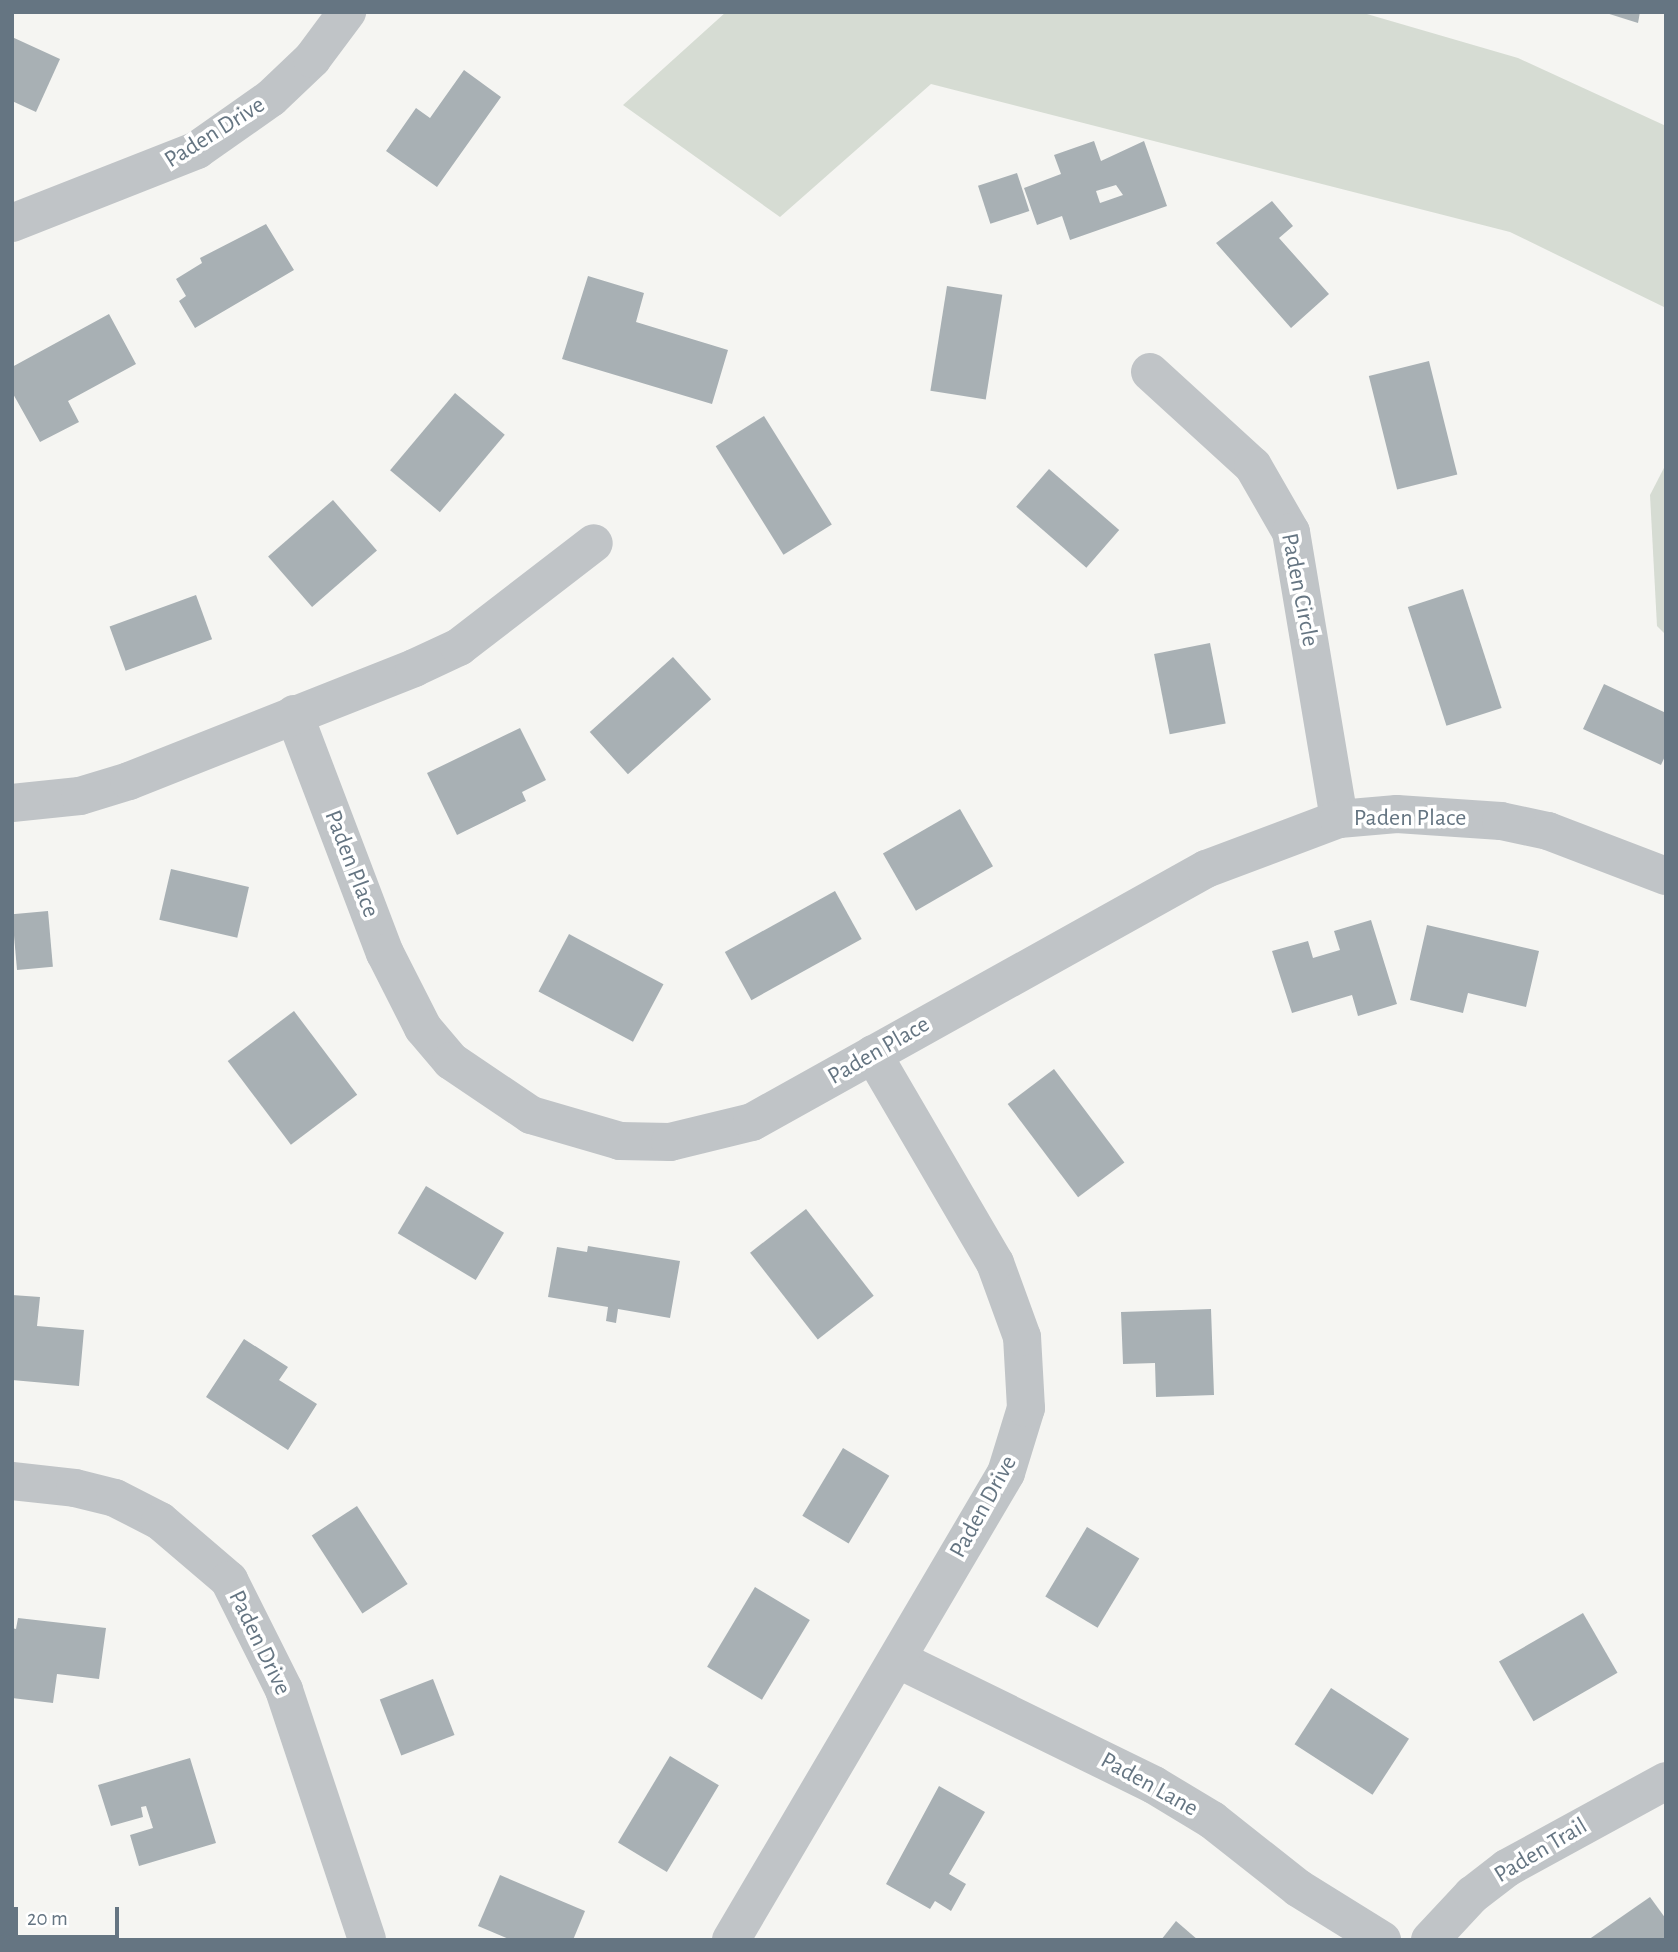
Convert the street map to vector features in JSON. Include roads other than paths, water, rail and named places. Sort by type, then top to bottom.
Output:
[{"type":"street","name":"Paden Drive","points":[[12,223],[159,169],[197,150],[271,98],[312,58],[347,12]]},
{"type":"street","name":"Paden Circle","points":[[1150,372],[1253,466],[1291,532],[1339,819]]},
{"type":"street","points":[[12,803],[46,802],[92,792],[458,647],[594,543]]},
{"type":"street","name":"Paden Place","points":[[294,714],[404,996],[451,1061],[498,1096],[531,1115],[571,1130],[620,1141],[670,1142],[752,1122],[1206,869],[1339,819],[1397,814],[1501,821],[1548,831],[1666,876]]},
{"type":"street","name":"Paden Drive","points":[[731,1940],[1006,1473],[1026,1408],[1027,1373],[1022,1337],[995,1263],[873,1054]]},
{"type":"street","name":"Paden Drive","points":[[12,1481],[115,1498],[160,1521],[229,1580],[284,1690],[366,1940]]},
{"type":"street","name":"Paden Lane","points":[[897,1658],[1154,1784],[1231,1834],[1298,1888],[1382,1940]]},
{"type":"street","name":"Paden Trail","points":[[1430,1940],[1472,1895],[1507,1868],[1666,1781]]}]
